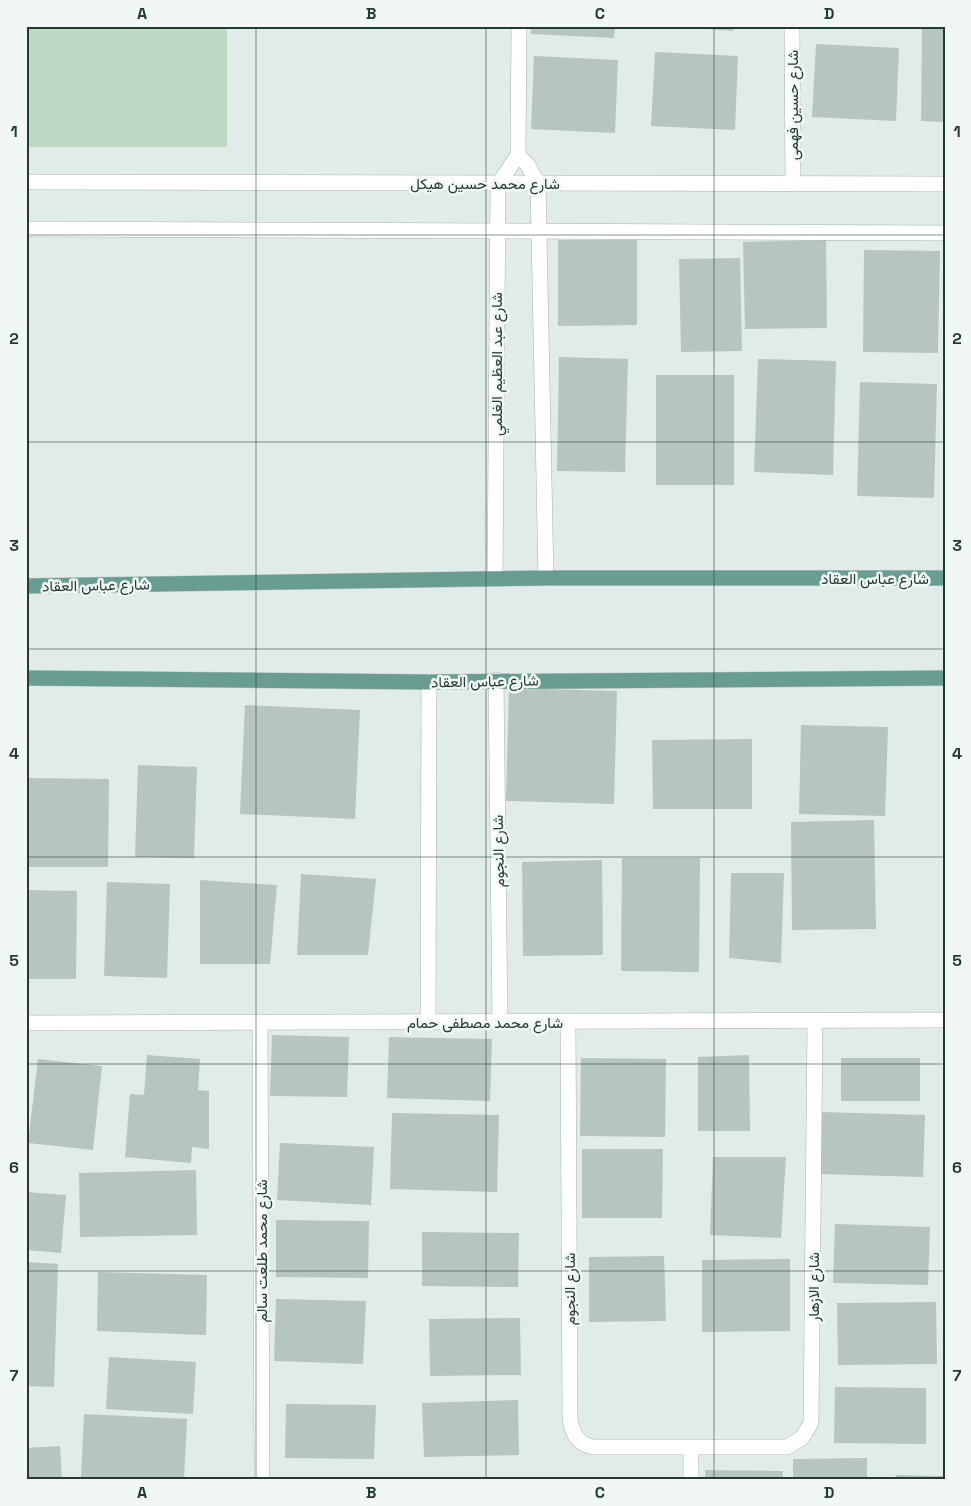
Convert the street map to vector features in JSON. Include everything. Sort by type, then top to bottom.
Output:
[{"type":"main road","name":"شارع عباس العقاد","points":[[26,586],[546,578],[945,578]]},
{"type":"main road","name":"شارع عباس العقاد","points":[[26,678],[429,682],[945,678]]},
{"type":"street","points":[[498,184],[518,155],[519,26]]},
{"type":"street","name":"شارع حسين فهمى","points":[[792,26],[793,184]]},
{"type":"street","points":[[518,155],[527,164],[538,183],[546,578]]},
{"type":"street","name":"شارع محمد حسين هيكل","points":[[26,182],[260,181],[498,184],[945,184]]},
{"type":"street","name":"شارع عبد العظيم الغلمي","points":[[495,579],[498,184]]},
{"type":"street","points":[[26,229],[945,233]]},
{"type":"street","name":"شارع النجوم","points":[[496,680],[500,1022]]},
{"type":"street","points":[[428,1022],[429,682]]},
{"type":"street","name":"شارع الازهار","points":[[691,1449],[787,1448],[802,1438],[811,1422],[815,1020]]},
{"type":"street","name":"شارع محمد مصطفى حمام","points":[[26,1023],[945,1020]]},
{"type":"street","name":"شارع النجوم","points":[[568,1021],[570,1417],[572,1431],[580,1442],[592,1447],[691,1449]]},
{"type":"street","name":"شارع محمد طلعت سالم","points":[[260,1022],[262,1480]]},
{"type":"street","points":[[691,1449],[691,1480]]},
{"type":"green space","points":[[26,26],[227,26],[227,147],[26,147]]},
{"type":"building","points":[[531,26],[615,26],[614,38],[531,34]]},
{"type":"building","points":[[665,26],[733,26],[733,31]]},
{"type":"building","points":[[922,28],[945,29],[945,122],[921,121]]},
{"type":"building","points":[[816,44],[899,48],[896,121],[812,117]]},
{"type":"building","points":[[655,52],[738,56],[735,130],[651,126]]},
{"type":"building","points":[[534,56],[618,60],[615,133],[531,129]]},
{"type":"building","points":[[558,240],[637,240],[637,325],[558,326]]},
{"type":"building","points":[[826,240],[827,328],[745,329],[743,242]]},
{"type":"building","points":[[864,250],[940,251],[938,353],[863,352]]},
{"type":"building","points":[[740,258],[742,351],[681,352],[679,259]]},
{"type":"building","points":[[559,357],[628,359],[625,472],[557,471]]},
{"type":"building","points":[[758,359],[836,361],[833,475],[754,472]]},
{"type":"building","points":[[656,375],[734,375],[734,485],[656,485]]},
{"type":"building","points":[[860,382],[937,384],[934,498],[857,496]]},
{"type":"building","points":[[509,688],[617,691],[614,804],[506,801]]},
{"type":"building","points":[[245,705],[360,710],[355,819],[240,814]]},
{"type":"building","points":[[801,725],[888,727],[885,816],[799,814]]},
{"type":"building","points":[[752,739],[752,809],[653,809],[652,740]]},
{"type":"building","points":[[138,765],[197,767],[194,858],[135,857]]},
{"type":"building","points":[[26,778],[109,779],[108,867],[26,867]]},
{"type":"building","points":[[874,820],[876,929],[792,930],[791,822]]},
{"type":"building","points":[[622,858],[700,858],[699,972],[621,971]]},
{"type":"building","points":[[602,860],[603,955],[523,956],[522,862]]},
{"type":"building","points":[[731,873],[784,873],[781,963],[729,958]]},
{"type":"building","points":[[301,874],[376,879],[368,955],[297,955]]},
{"type":"building","points":[[200,880],[277,885],[270,964],[200,964]]},
{"type":"building","points":[[107,882],[170,884],[167,978],[104,976]]},
{"type":"building","points":[[26,890],[77,891],[76,979],[26,979]]},
{"type":"building","points":[[272,1035],[349,1037],[347,1097],[270,1096]]},
{"type":"building","points":[[389,1037],[492,1039],[490,1101],[387,1098]]},
{"type":"building","points":[[147,1055],[200,1059],[198,1090],[209,1091],[209,1149],[192,1147],[191,1163],[125,1157],[130,1094],[144,1095]]},
{"type":"building","points":[[749,1055],[750,1131],[698,1131],[698,1057]]},
{"type":"building","points":[[581,1058],[666,1059],[665,1137],[580,1136]]},
{"type":"building","points":[[841,1058],[920,1058],[920,1101],[841,1101]]},
{"type":"building","points":[[38,1059],[102,1066],[93,1150],[28,1143]]},
{"type":"building","points":[[821,1112],[925,1115],[923,1177],[819,1174]]},
{"type":"building","points":[[392,1113],[499,1115],[497,1192],[390,1189]]},
{"type":"building","points":[[280,1143],[374,1147],[371,1205],[277,1200]]},
{"type":"building","points":[[582,1149],[663,1149],[662,1218],[582,1218]]},
{"type":"building","points":[[713,1157],[786,1157],[781,1238],[710,1235]]},
{"type":"building","points":[[196,1170],[197,1235],[80,1237],[79,1173]]},
{"type":"building","points":[[26,1192],[66,1195],[61,1253],[26,1250]]},
{"type":"building","points":[[276,1220],[369,1221],[368,1278],[276,1277]]},
{"type":"building","points":[[835,1224],[930,1227],[928,1285],[833,1283]]},
{"type":"building","points":[[422,1232],[519,1233],[518,1287],[422,1286]]},
{"type":"building","points":[[664,1256],[666,1321],[589,1322],[589,1257]]},
{"type":"building","points":[[790,1259],[790,1331],[702,1332],[702,1260]]},
{"type":"building","points":[[26,1262],[58,1264],[54,1387],[26,1386]]},
{"type":"building","points":[[98,1272],[207,1275],[206,1335],[97,1331]]},
{"type":"building","points":[[276,1299],[366,1301],[363,1364],[274,1361]]},
{"type":"building","points":[[936,1302],[937,1364],[838,1365],[837,1303]]},
{"type":"building","points":[[520,1318],[521,1375],[430,1376],[429,1319]]},
{"type":"building","points":[[109,1357],[196,1362],[193,1414],[106,1409]]},
{"type":"building","points":[[835,1387],[926,1388],[926,1444],[834,1443]]},
{"type":"building","points":[[518,1400],[519,1455],[424,1457],[422,1403]]},
{"type":"building","points":[[286,1404],[376,1405],[374,1459],[285,1458]]},
{"type":"building","points":[[84,1414],[187,1419],[184,1480],[81,1479]]},
{"type":"building","points":[[60,1446],[62,1480],[26,1480],[26,1448]]},
{"type":"building","points":[[867,1458],[867,1480],[793,1480],[793,1459]]},
{"type":"building","points":[[705,1470],[783,1471],[783,1480],[705,1480]]},
{"type":"building","points":[[896,1475],[945,1476],[945,1480],[895,1480]]}]
